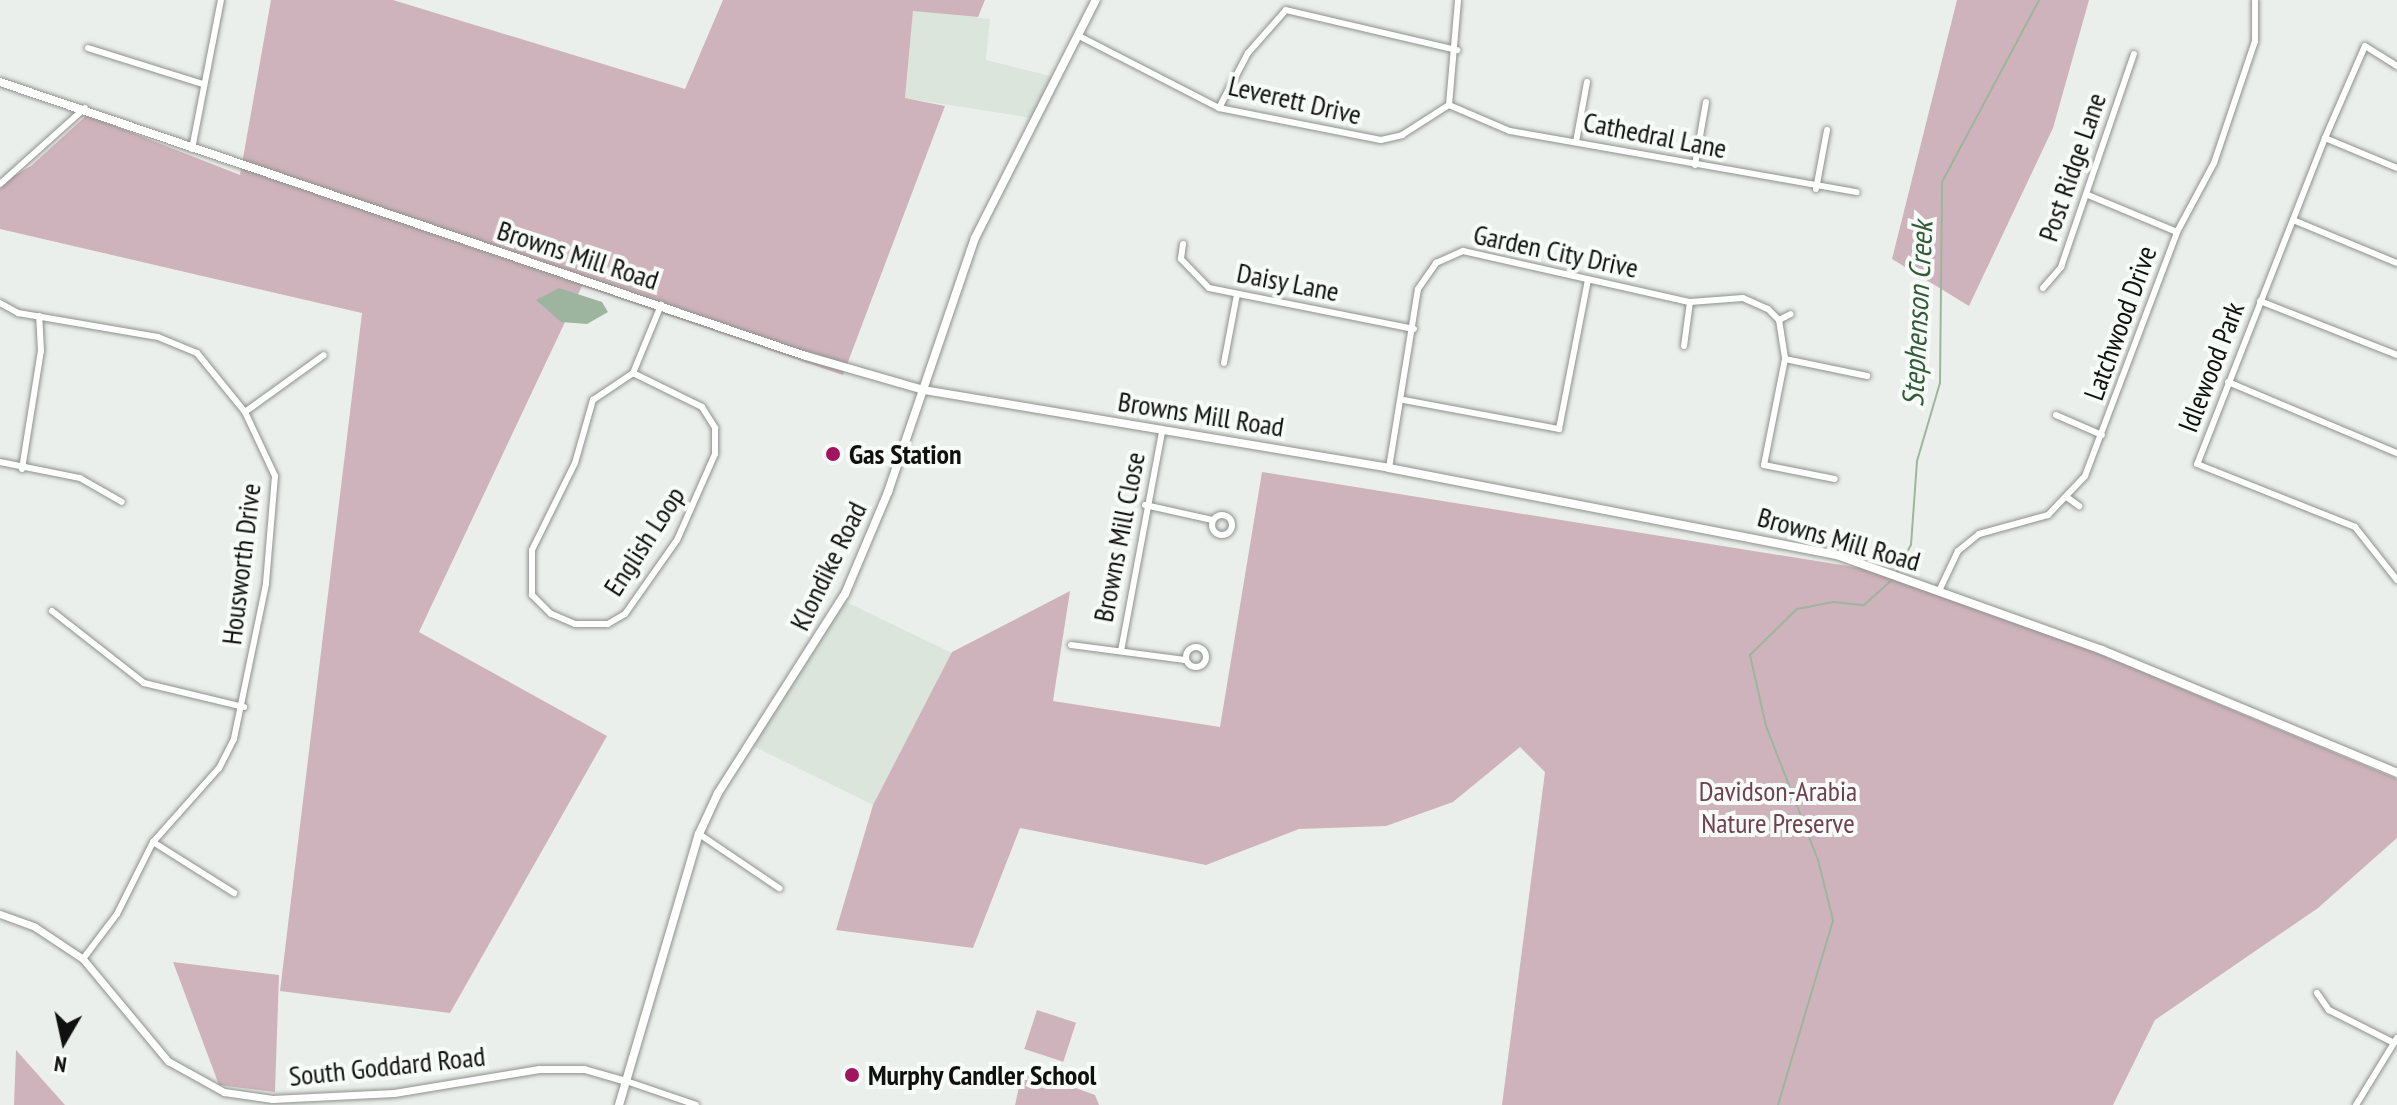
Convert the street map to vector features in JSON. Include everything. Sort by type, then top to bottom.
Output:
[{"type":"main road","name":"Klondike Road","points":[[619,1105],[699,834],[718,793],[845,594],[924,390],[975,238],[1096,0]]},
{"type":"main road","name":"Browns Mill Road","points":[[0,82],[85,108],[192,149],[924,390],[1389,468],[1719,529],[1837,555],[2102,650],[2397,773]]},
{"type":"street","points":[[192,149],[221,0]]},
{"type":"street","points":[[1449,105],[1457,50],[1458,0]]},
{"type":"street","name":"Latchwood Drive","points":[[1939,591],[1958,551],[1979,534],[2048,515],[2068,498],[2102,435],[2177,232],[2214,163],[2255,41],[2255,0]]},
{"type":"street","points":[[1219,108],[1248,53],[1286,10],[1457,50]]},
{"type":"street","name":"Leverett Drive","points":[[1079,36],[1219,108],[1363,140],[1402,135],[1449,105]]},
{"type":"street","points":[[2364,36],[2365,46],[2397,66]]},
{"type":"street","name":"Idlewood Park","points":[[2365,46],[2325,138],[2197,464],[2355,527],[2397,580]]},
{"type":"street","points":[[88,48],[203,84]]},
{"type":"street","name":"Post Ridge Lane","points":[[2043,288],[2061,267],[2134,54]]},
{"type":"street","points":[[1576,142],[1587,82]]},
{"type":"street","points":[[1695,165],[1706,102]]},
{"type":"street","name":"Cathedral Lane","points":[[1449,105],[1499,129],[1816,189],[1857,192]]},
{"type":"street","points":[[0,184],[85,108]]},
{"type":"street","points":[[1816,189],[1827,130]]},
{"type":"street","points":[[2325,138],[2397,168]]},
{"type":"street","points":[[2088,195],[2177,232]]},
{"type":"street","points":[[2293,220],[2397,263]]},
{"type":"street","name":"Daisy Lane","points":[[1183,244],[1181,259],[1193,276],[1237,294],[1414,329]]},
{"type":"street","name":"Garden City Drive","points":[[1389,468],[1404,400],[1422,278],[1454,253],[1574,272],[1588,280],[1690,302],[1743,298],[1779,320]]},
{"type":"street","points":[[1404,400],[1559,429],[1588,280]]},
{"type":"street","points":[[1224,363],[1237,294]]},
{"type":"street","points":[[2260,301],[2397,355]]},
{"type":"street","points":[[1684,346],[1690,302]]},
{"type":"street","name":"Housworth Drive","points":[[0,303],[39,316],[181,344],[213,366],[268,452],[277,501],[244,707],[219,768],[153,842],[117,914],[83,959]]},
{"type":"street","points":[[661,305],[633,373],[692,399],[715,428],[724,425]]},
{"type":"street","points":[[1791,314],[1779,320],[1785,359],[1764,465],[1835,479]]},
{"type":"street","points":[[22,469],[41,351],[39,316]]},
{"type":"street","points":[[245,412],[324,355]]},
{"type":"street","points":[[1785,359],[1867,376]]},
{"type":"street","name":"English Loop","points":[[633,373],[593,400],[575,463],[532,550],[532,595],[551,614],[599,626],[625,614],[694,509],[715,454],[715,428]]},
{"type":"street","points":[[2228,382],[2397,453]]},
{"type":"street","points":[[2056,415],[2102,435]]},
{"type":"street","name":"Browns Mill Close","points":[[1121,651],[1145,505],[1162,431]]},
{"type":"street","points":[[0,462],[22,469],[80,478],[122,502]]},
{"type":"street","points":[[2190,472],[2197,464]]},
{"type":"street","points":[[2068,498],[2079,506]]},
{"type":"street","points":[[1145,505],[1212,520]]},
{"type":"street","points":[[52,611],[144,683],[244,707]]},
{"type":"street","points":[[1071,645],[1185,660]]},
{"type":"street","points":[[699,834],[779,888]]},
{"type":"street","points":[[153,842],[234,893]]},
{"type":"street","name":"South Goddard Road","points":[[0,914],[35,927],[83,959],[168,1061],[224,1092],[272,1099],[394,1093],[539,1069],[584,1069],[696,1105]]},
{"type":"street","points":[[2317,993],[2329,1010],[2396,1040],[2356,1105]]},
{"type":"shaded area","points":[[913,10],[990,19],[986,60],[1054,77],[1038,119],[905,98]]},
{"type":"shaded area","points":[[559,288],[602,302],[608,312],[587,324],[561,322],[536,300]]},
{"type":"shaded area","points":[[846,602],[952,653],[873,805],[747,743],[787,677]]},
{"type":"green space","points":[[271,0],[393,0],[685,89],[723,0],[985,0],[978,17],[913,11],[905,98],[945,106],[843,375],[582,286],[419,632],[607,736],[450,1013],[280,991],[362,313],[0,229],[0,184],[31,166],[87,115],[240,175]]},
{"type":"green space","points":[[1957,0],[2089,0],[2053,128],[1969,306],[1892,259]]},
{"type":"green space","name":"Davidson-Arabia Nature Preserve","points":[[1262,472],[1885,572],[2064,639],[2397,779],[2397,838],[2318,908],[2155,1020],[2113,1105],[1502,1105],[1545,772],[1520,747],[1453,802],[1386,826],[1299,829],[1206,865],[1020,828],[973,948],[836,930],[873,805],[952,652],[1070,591],[1053,701],[1220,727]]},
{"type":"green space","points":[[173,962],[279,975],[275,1092],[219,1085]]},
{"type":"green space","points":[[1037,1010],[1076,1023],[1063,1062],[1024,1049]]},
{"type":"green space","points":[[16,1050],[65,1105],[14,1105]]},
{"type":"green space","points":[[1023,1069],[1095,1095],[1099,1105],[1015,1105]]},
{"type":"waterway","name":"Stephenson Creek","points":[[1897,572],[1911,545],[1917,461],[1940,383],[1942,182],[2039,0]]},
{"type":"waterway","name":"Stephenson Creek","points":[[1778,1105],[1833,920],[1818,860],[1766,726],[1750,655],[1797,609],[1833,602],[1864,605],[1894,578]]},
{"type":"place","name":"Gas Station","points":[[833,454]]},
{"type":"place","name":"Murphy Candler School","points":[[852,1075]]}]
